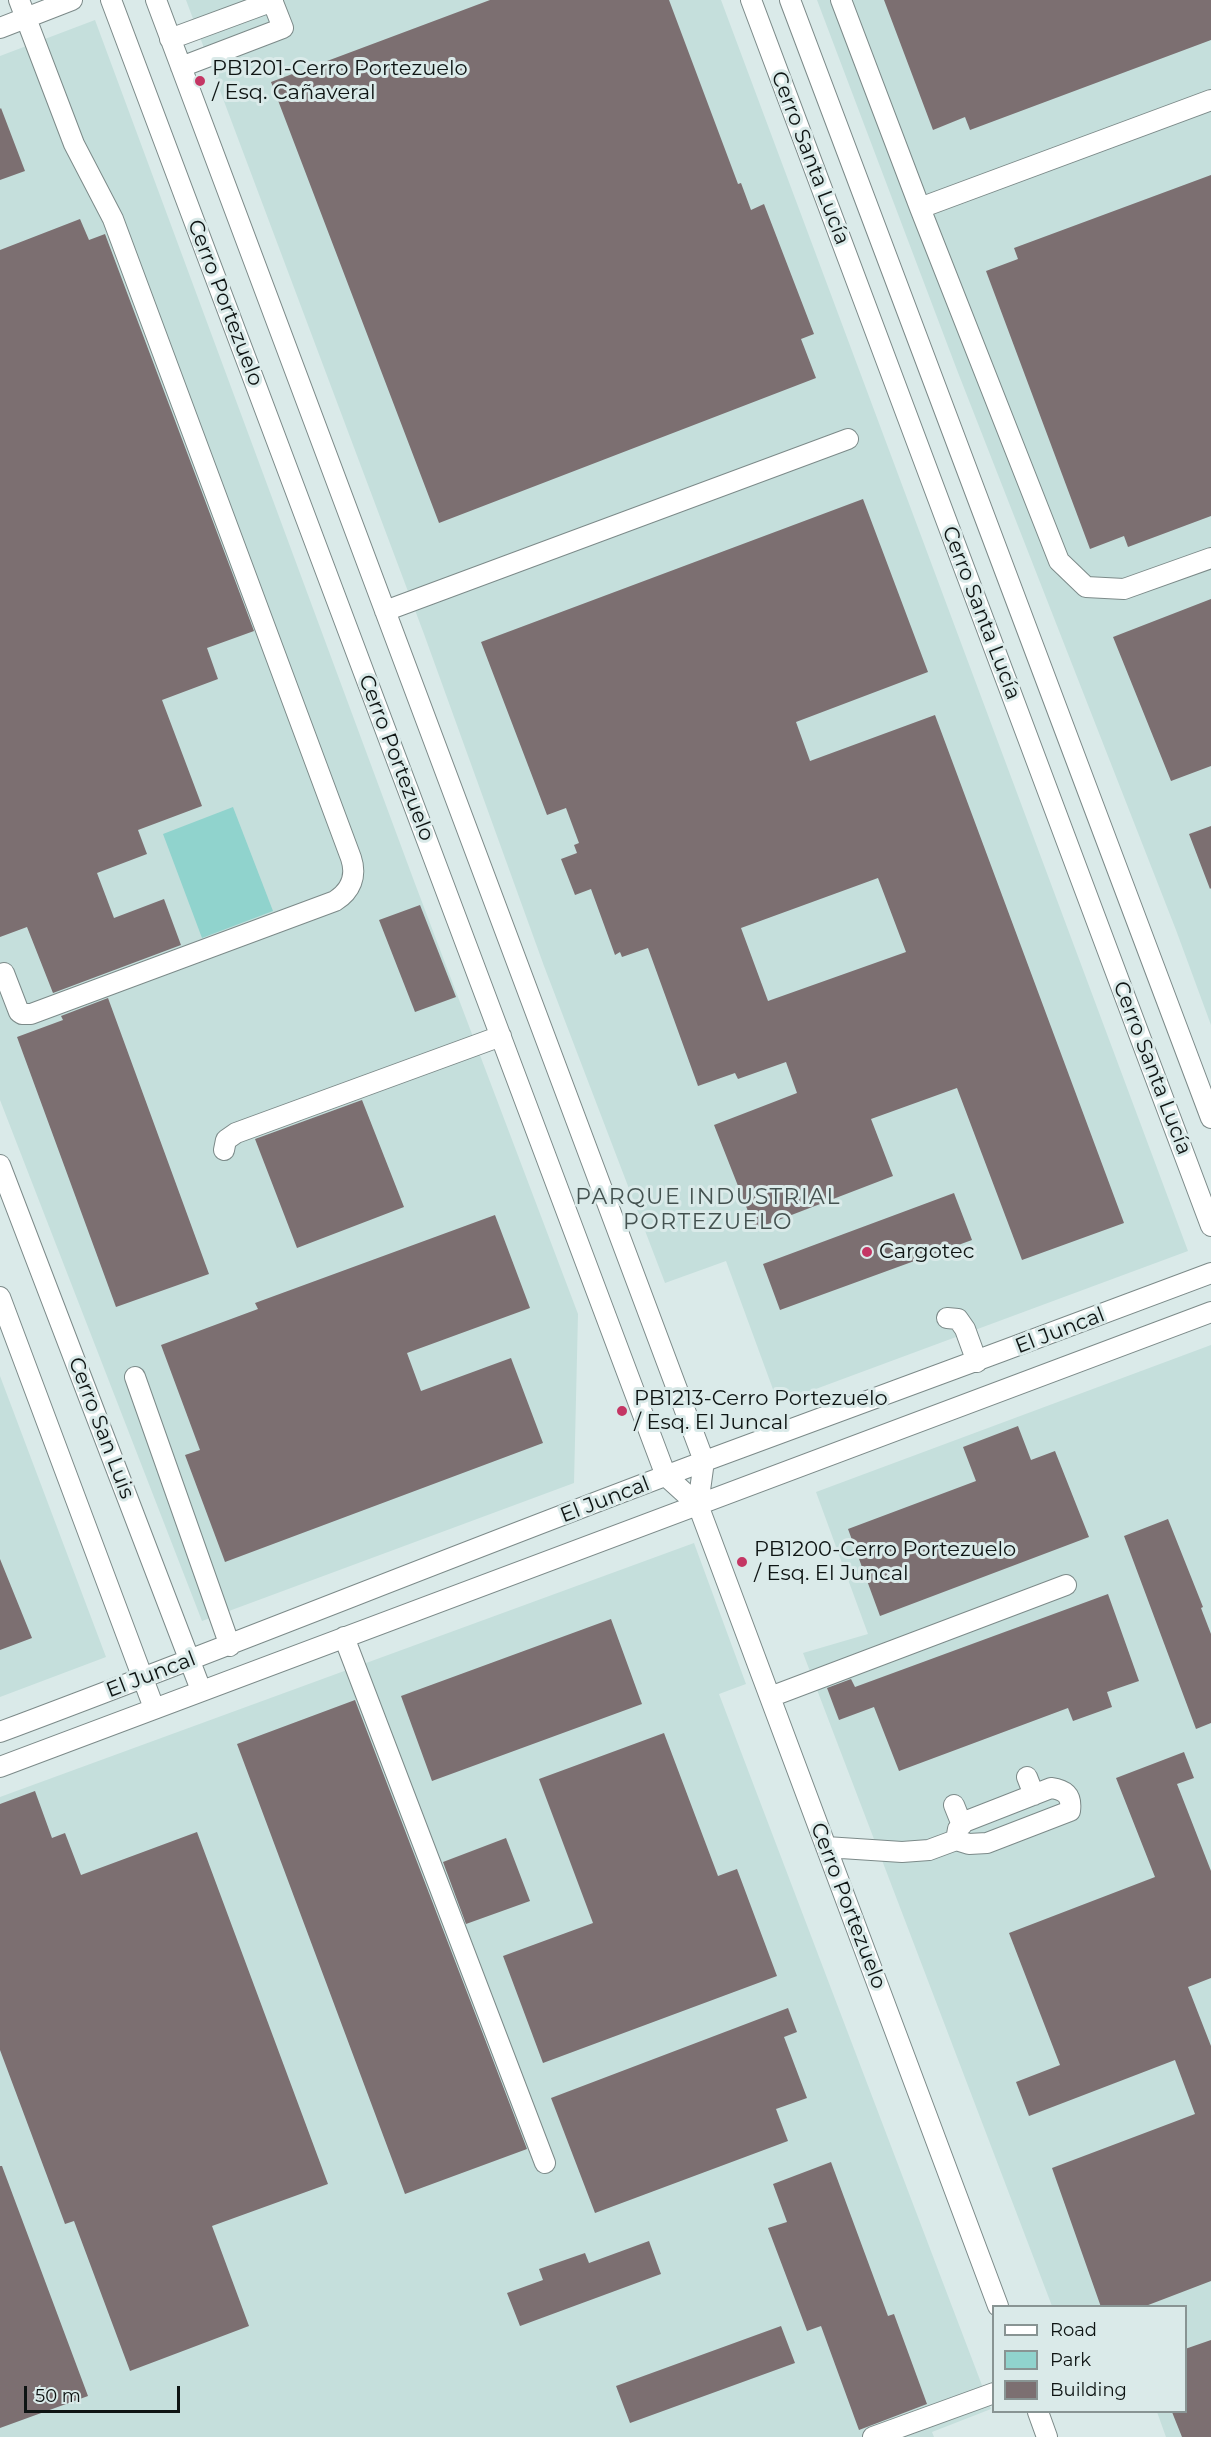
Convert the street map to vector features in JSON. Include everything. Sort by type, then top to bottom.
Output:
[{"type":"street","points":[[0,28],[22,9],[72,0]]},
{"type":"street","name":"Cerro Portezuelo","points":[[111,0],[666,1476],[698,1505],[997,2305]]},
{"type":"street","name":"Cerro Portezuelo","points":[[156,0],[704,1461],[698,1505]]},
{"type":"street","name":"Cerro Santa Lucía","points":[[751,0],[1211,1226]]},
{"type":"street","name":"Cerro Santa Lucía","points":[[790,0],[1211,1118]]},
{"type":"street","points":[[841,0],[1059,561],[1086,587],[1124,589],[1211,558]]},
{"type":"street","points":[[170,39],[273,1],[283,28],[181,67]]},
{"type":"street","points":[[4,974],[19,1012],[31,1014],[335,902],[349,888],[354,872],[351,858],[268,632],[113,219],[74,144],[22,9]]},
{"type":"street","points":[[920,208],[1211,100]]},
{"type":"street","points":[[385,611],[848,439]]},
{"type":"street","points":[[224,1150],[226,1140],[236,1133],[501,1036]]},
{"type":"street","name":"Cerro San Luis","points":[[0,1165],[201,1690]]},
{"type":"street","name":"El Juncal","points":[[0,1732],[230,1646],[704,1461],[977,1362],[1211,1273]]},
{"type":"street","points":[[0,1297],[154,1708]]},
{"type":"street","name":"El Juncal","points":[[0,1767],[1211,1312]]},
{"type":"street","points":[[948,1318],[958,1319],[965,1329],[977,1362]]},
{"type":"street","points":[[135,1377],[230,1646]]},
{"type":"street","points":[[770,1697],[1066,1585]]},
{"type":"street","points":[[344,1637],[545,2163]]},
{"type":"street","points":[[826,1846],[902,1852],[929,1850],[959,1833],[964,1822],[1030,1786],[1060,1789],[1069,1794],[1072,1802],[1070,1811],[987,1843],[969,1844],[959,1833],[954,1805]]},
{"type":"street","points":[[873,2437],[992,2392]]},
{"type":"street","points":[[1038,2413],[1047,2437]]},
{"type":"shaded area","points":[[186,0],[721,0],[1188,1251],[778,1403],[726,1261],[665,1283],[544,966],[424,634]]},
{"type":"shaded area","points":[[817,0],[1211,0],[1211,1025],[957,370]]},
{"type":"shaded area","points":[[95,20],[414,881],[578,1314],[574,1483],[202,1621],[0,1100],[0,56]]},
{"type":"shaded area","points":[[1211,1345],[1211,2437],[1166,2437],[1157,2413],[1187,2413],[1187,2305],[1052,2305],[803,1653],[868,1634],[816,1492]]},
{"type":"shaded area","points":[[0,1376],[106,1657],[0,1697]]},
{"type":"shaded area","points":[[694,1543],[746,1684],[719,1694],[991,2409],[932,2432],[934,2437],[0,2437],[0,1797]]},
{"type":"green space","points":[[233,807],[273,911],[202,938],[163,834]]},
{"type":"building","points":[[490,0],[669,0],[738,184],[741,183],[751,210],[764,204],[814,334],[801,339],[816,378],[439,523],[271,82]]},
{"type":"building","points":[[884,0],[1211,0],[1211,40],[970,130],[965,117],[933,130]]},
{"type":"building","points":[[0,109],[25,171],[0,180]]},
{"type":"building","points":[[1211,175],[1211,516],[1128,547],[1124,536],[1090,549],[986,271],[1018,259],[1014,248]]},
{"type":"building","points":[[80,219],[89,240],[105,234],[254,631],[207,648],[218,679],[162,700],[202,806],[138,830],[147,854],[97,873],[114,918],[164,899],[181,945],[53,993],[27,927],[0,937],[0,250]]},
{"type":"building","points":[[863,499],[928,672],[796,722],[810,761],[935,715],[1124,1223],[1022,1260],[957,1088],[871,1119],[893,1176],[755,1229],[714,1125],[797,1093],[786,1062],[738,1079],[735,1073],[698,1086],[648,948],[622,957],[620,952],[615,955],[591,889],[575,895],[561,859],[577,853],[574,845],[579,843],[566,808],[547,815],[481,642]],"holes":[[[878,878],[906,952],[768,1001],[741,928]]]},
{"type":"building","points":[[1211,599],[1211,766],[1171,781],[1113,637]]},
{"type":"building","points":[[1211,826],[1211,888],[1210,889],[1189,834]]},
{"type":"building","points":[[420,905],[456,997],[415,1012],[379,920]]},
{"type":"building","points":[[108,998],[209,1274],[116,1307],[17,1037],[63,1020],[61,1016]]},
{"type":"building","points":[[362,1100],[404,1207],[297,1248],[255,1139]]},
{"type":"building","name":"Cargotec","points":[[954,1193],[972,1240],[780,1310],[763,1264]]},
{"type":"building","points":[[495,1215],[530,1308],[407,1353],[421,1391],[511,1358],[543,1443],[225,1562],[185,1455],[200,1450],[161,1345],[258,1309],[255,1303]]},
{"type":"building","points":[[1018,1426],[1031,1460],[1055,1451],[1089,1537],[880,1616],[848,1529],[976,1481],[963,1447]]},
{"type":"building","points":[[1168,1519],[1203,1607],[1201,1608],[1211,1634],[1211,1723],[1196,1729],[1124,1536]]},
{"type":"building","points":[[0,1559],[32,1638],[0,1650]]},
{"type":"building","points":[[1108,1594],[1139,1681],[1107,1692],[1112,1707],[1073,1721],[1068,1708],[899,1771],[874,1707],[839,1720],[827,1688],[851,1679],[855,1687]]},
{"type":"building","points":[[611,1619],[642,1704],[432,1781],[401,1696]]},
{"type":"building","points":[[355,1700],[527,2149],[405,2194],[237,1744]]},
{"type":"building","points":[[664,1733],[718,1876],[737,1869],[777,1976],[543,2063],[503,1956],[593,1923],[539,1779]]},
{"type":"building","points":[[1184,1752],[1194,1778],[1177,1784],[1211,1871],[1211,1978],[1188,1987],[1211,2046],[1211,2281],[1148,2305],[1100,2305],[1052,2168],[1195,2114],[1175,2060],[1029,2116],[1016,2082],[1060,2065],[1009,1933],[1155,1877],[1116,1778]]},
{"type":"building","points":[[35,1791],[52,1838],[65,1833],[81,1875],[197,1832],[328,2184],[212,2226],[249,2326],[130,2371],[74,2221],[65,2224],[0,2050],[0,1804]]},
{"type":"building","points":[[506,1838],[530,1901],[466,1924],[443,1862]]},
{"type":"building","points":[[788,2008],[797,2032],[784,2037],[807,2098],[776,2109],[788,2141],[595,2213],[551,2098]]},
{"type":"building","points":[[831,2162],[888,2316],[894,2314],[927,2404],[859,2430],[821,2326],[807,2331],[768,2228],[787,2222],[773,2184]]},
{"type":"building","points":[[0,2166],[2,2166],[88,2396],[0,2428]]},
{"type":"building","points":[[649,2241],[661,2274],[520,2326],[507,2293],[543,2280],[539,2269],[585,2253],[589,2263]]},
{"type":"building","points":[[781,2326],[795,2363],[630,2423],[616,2386]]},
{"type":"building","points":[[1211,2340],[1211,2437],[1182,2437],[1172,2413],[1187,2413],[1187,2348]]},
{"type":"place","name":"PB1201-Cerro Portezuelo / Esq. Cañaveral","points":[[200,81]]},
{"type":"place","name":"Cargotec","points":[[867,1252]]},
{"type":"place","name":"PB1213-Cerro Portezuelo / Esq. El Juncal","points":[[622,1411]]},
{"type":"place","name":"PB1200-Cerro Portezuelo / Esq. El Juncal","points":[[742,1562]]},
{"type":"district","name":"PARQUE INDUSTRIAL PORTEZUELO","points":[[708,1210]]}]
